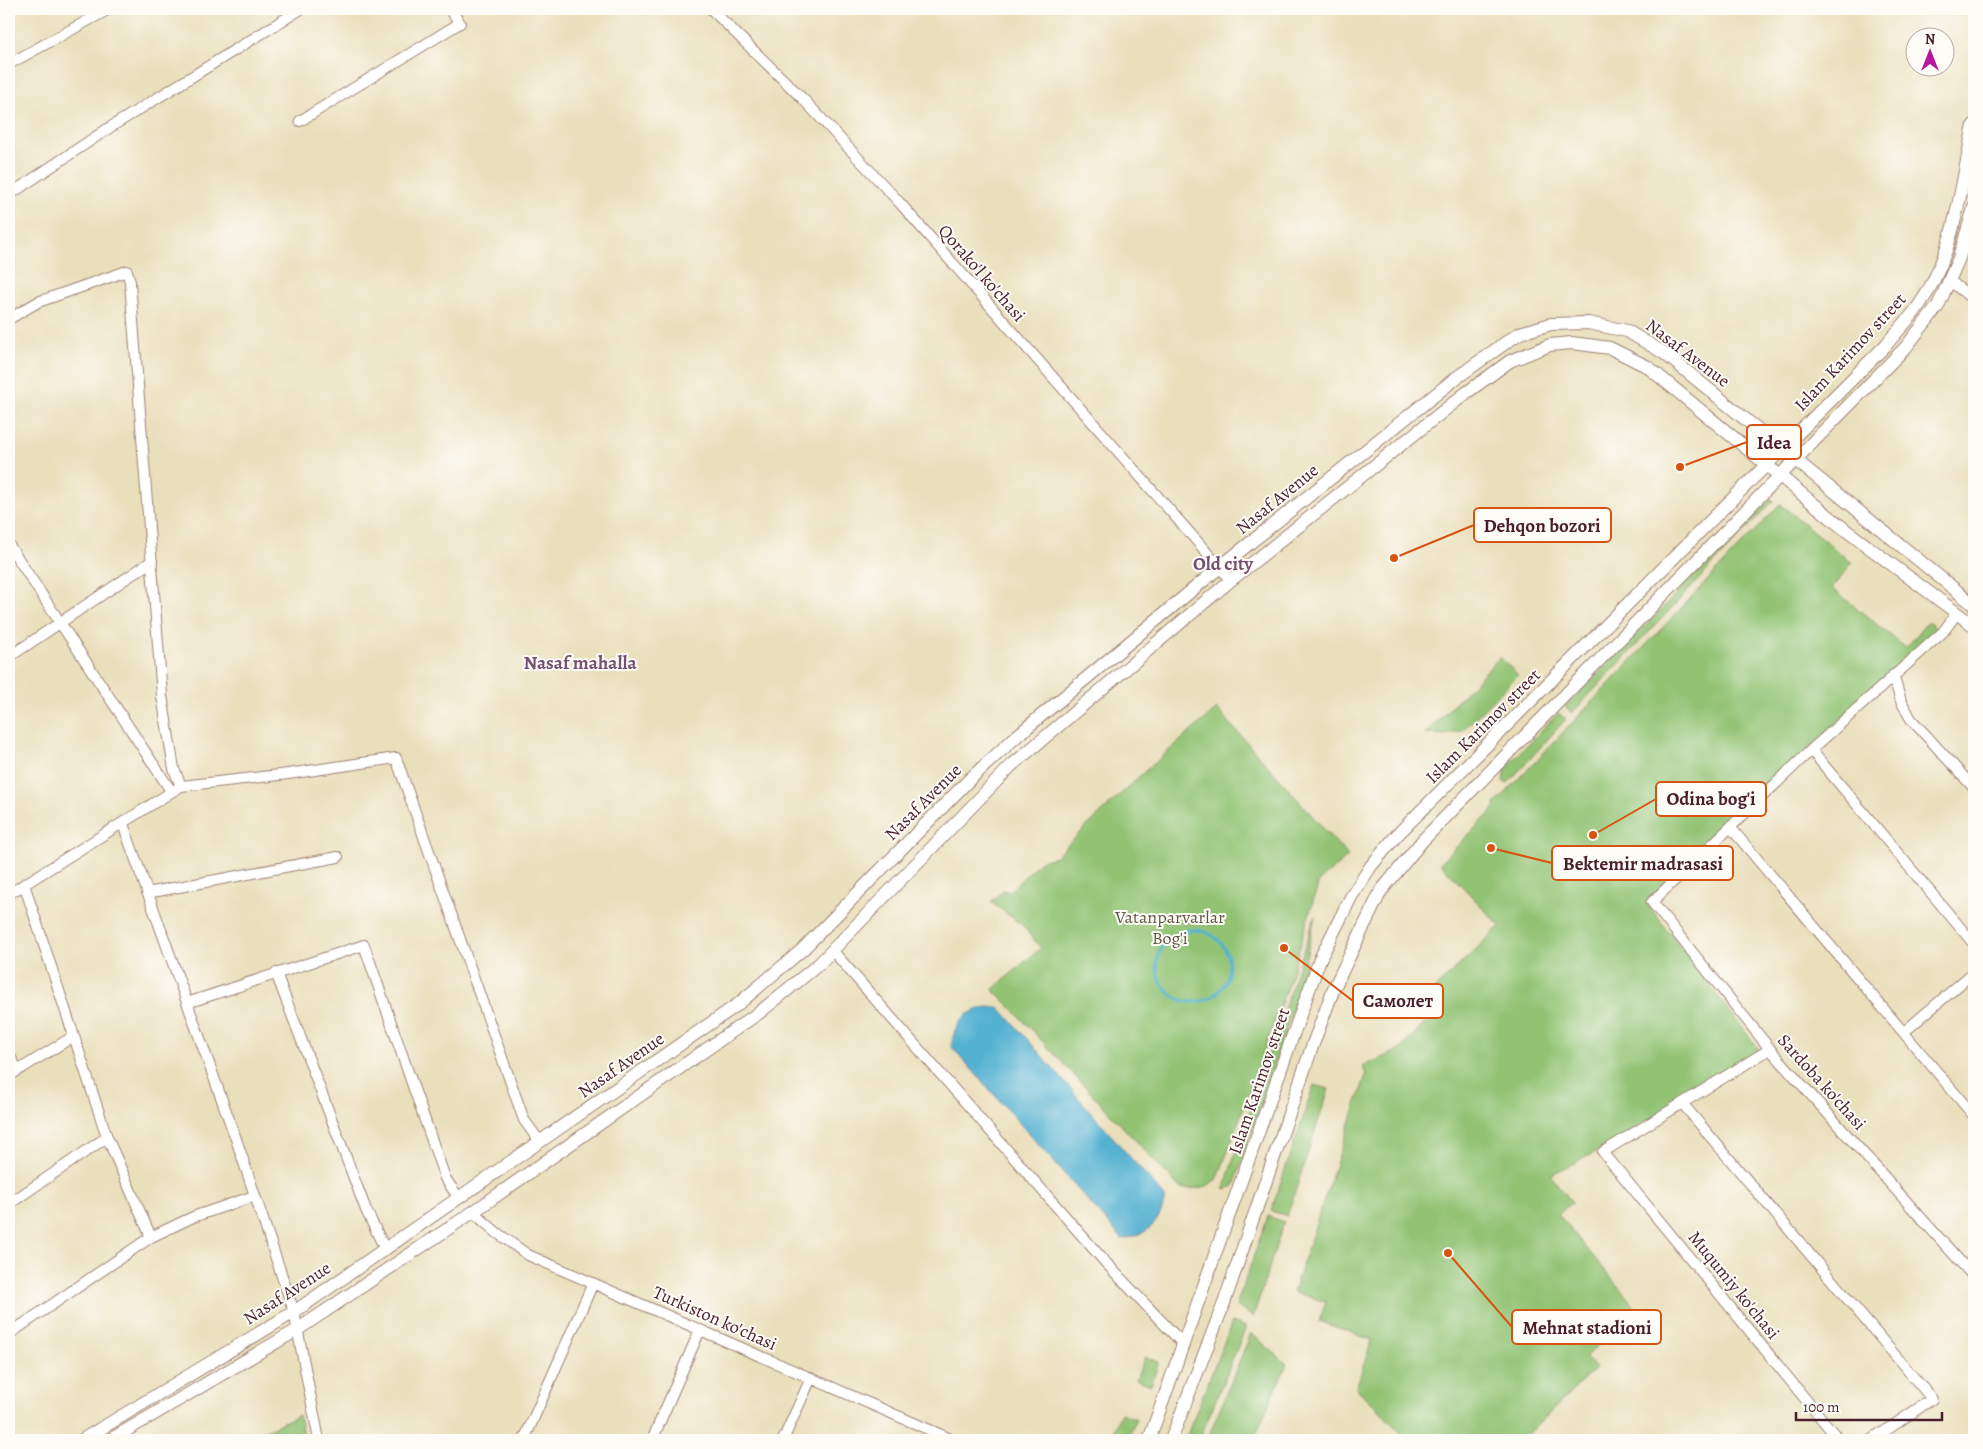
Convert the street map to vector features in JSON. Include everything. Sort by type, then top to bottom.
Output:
[{"type":"main road","name":"Islam Karimov street","points":[[1149,1440],[1320,959],[1351,897],[1371,866],[1397,835],[1886,345],[1918,307],[1932,283],[1953,224],[1974,125]]},
{"type":"main road","name":"Islam Karimov street","points":[[1171,1440],[1224,1303],[1334,988],[1382,891],[1423,840],[1782,476],[1906,347],[1938,306],[1950,280],[1974,208]]},
{"type":"main road","name":"Nasaf Avenue","points":[[82,1440],[294,1312],[734,1008],[802,950],[970,779],[1011,741],[1220,567],[1398,424],[1456,378],[1520,333],[1551,324],[1588,323],[1627,331],[1646,341],[1664,353],[1974,605]]},
{"type":"main road","name":"Nasaf Avenue","points":[[110,1440],[297,1330],[473,1212],[760,1012],[819,964],[1011,766],[1232,580],[1466,392],[1510,361],[1550,345],[1594,344],[1627,354],[1648,367],[1843,528],[1974,626]]},
{"type":"main road","points":[[1398,424],[1410,437]]},
{"type":"main road","points":[[1276,1083],[1297,1090]]},
{"type":"street","points":[[9,64],[109,9]]},
{"type":"street","points":[[9,195],[109,128],[301,9]]},
{"type":"street","points":[[300,121],[460,23],[450,9]]},
{"type":"street","name":"Qorako'l ko'chasi","points":[[711,9],[803,99],[899,202],[1232,580]]},
{"type":"street","points":[[9,319],[38,302],[126,271],[130,282],[162,696],[174,770],[181,786]]},
{"type":"street","points":[[1950,280],[1974,300]]},
{"type":"street","points":[[9,545],[171,791]]},
{"type":"street","points":[[9,657],[61,624],[152,561]]},
{"type":"street","points":[[1957,613],[1943,632],[1811,750],[1731,828],[1974,1116]]},
{"type":"street","points":[[1893,675],[1901,701],[1911,719],[1974,788]]},
{"type":"street","points":[[1811,750],[1974,944]]},
{"type":"street","points":[[9,894],[181,786],[288,774],[396,758],[524,1120],[540,1142]]},
{"type":"street","points":[[123,824],[294,1312],[319,1440]]},
{"type":"street","name":"Sardoba ko'chasi","points":[[1731,828],[1652,902],[1770,1049],[1974,1277]]},
{"type":"street","points":[[148,892],[338,857]]},
{"type":"street","points":[[24,884],[107,1137],[151,1237]]},
{"type":"street","points":[[187,1003],[364,944],[445,1178],[458,1197]]},
{"type":"street","points":[[832,950],[1105,1262],[1184,1345]]},
{"type":"street","points":[[1904,1032],[1974,972]]},
{"type":"street","points":[[276,974],[348,1164],[385,1249]]},
{"type":"street","points":[[9,1076],[74,1036]]},
{"type":"street","points":[[1770,1049],[1682,1103],[1932,1399],[1872,1440]]},
{"type":"street","points":[[9,1055],[18,1070]]},
{"type":"street","name":"Muqumiy ko'chasi","points":[[1682,1103],[1603,1152],[1839,1440]]},
{"type":"street","points":[[9,1204],[107,1137]]},
{"type":"street","points":[[9,1334],[151,1237],[193,1217],[254,1196]]},
{"type":"street","name":"Turkiston ko'chasi","points":[[473,1212],[496,1232],[528,1255],[953,1440]]},
{"type":"street","points":[[524,1440],[593,1283]]},
{"type":"street","points":[[652,1440],[700,1330]]},
{"type":"street","points":[[783,1440],[811,1378]]},
{"type":"green space","points":[[1771,498],[1773,501],[1572,713],[1565,707]]},
{"type":"green space","points":[[1780,504],[1852,563],[1832,588],[1906,648],[1928,621],[1936,629],[1646,902],[1760,1051],[1606,1147],[1550,1175],[1572,1202],[1558,1214],[1636,1308],[1586,1357],[1596,1368],[1522,1440],[1408,1440],[1356,1388],[1372,1340],[1319,1321],[1326,1302],[1293,1292],[1366,1075],[1363,1066],[1399,1050],[1436,1012],[1423,1000],[1500,926],[1440,863],[1496,807],[1495,804]]},
{"type":"green space","points":[[1500,657],[1518,675],[1462,731],[1445,735],[1425,734]]},
{"type":"green space","name":"Vatanparvarlar Bog'i","points":[[1217,709],[1348,856],[1319,881],[1291,976],[1218,1178],[1204,1188],[1181,1189],[995,993],[993,989],[1041,948],[1022,925],[991,902],[1003,890],[1009,892],[1040,861],[1055,857],[1145,771]]},
{"type":"green space","points":[[1558,713],[1566,719],[1507,784],[1503,781],[1506,767]]},
{"type":"green space","points":[[1315,916],[1299,990],[1234,1186],[1227,1189],[1224,1188]]},
{"type":"green space","points":[[1314,1085],[1329,1089],[1287,1216],[1271,1211]]},
{"type":"green space","points":[[1268,1216],[1284,1222],[1253,1317],[1236,1306]]},
{"type":"green space","points":[[1232,1322],[1246,1327],[1199,1440],[1185,1440]]},
{"type":"green space","points":[[1251,1333],[1287,1364],[1253,1440],[1207,1440]]},
{"type":"green space","points":[[1145,1357],[1159,1362],[1151,1385],[1136,1379]]},
{"type":"green space","points":[[1121,1413],[1136,1419],[1127,1440],[1110,1439]]},
{"type":"green space","points":[[299,1415],[304,1440],[243,1440]]},
{"type":"water","points":[[987,1007],[1000,1008],[1165,1197],[1160,1214],[1146,1231],[1122,1239],[951,1046],[955,1030],[962,1019],[978,1009]]},
{"type":"waterway","points":[[1193,930],[1213,936],[1223,946],[1229,966],[1223,986],[1213,996],[1193,1002],[1173,996],[1163,986],[1157,966],[1163,946],[1173,936],[1193,930]]},
{"type":"place","name":"Idea","points":[[1680,467]]},
{"type":"place","name":"Dehqon bozori","points":[[1394,558]]},
{"type":"place","name":"Odina bog'i","points":[[1593,835]]},
{"type":"place","name":"Bektemir madrasasi","points":[[1491,848]]},
{"type":"place","name":"Самолет","points":[[1284,948]]},
{"type":"place","name":"Mehnat stadioni","points":[[1448,1253]]},
{"type":"district","name":"Old city","points":[[1223,564]]},
{"type":"district","name":"Nasaf mahalla","points":[[580,663]]}]
